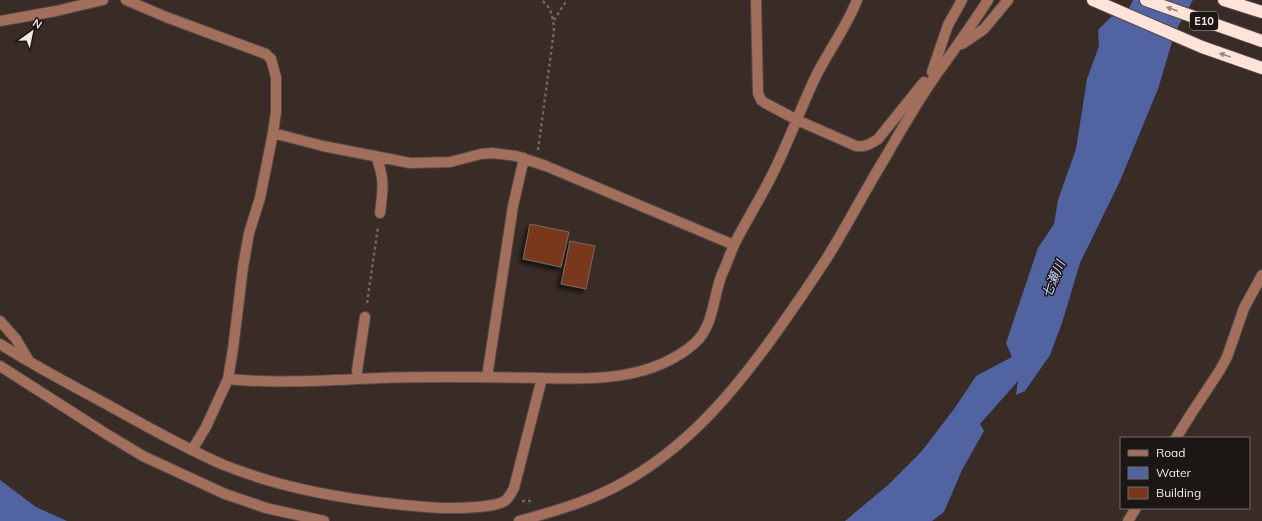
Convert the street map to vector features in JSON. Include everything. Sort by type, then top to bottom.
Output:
[{"type":"highway","points":[[1092,0],[1202,47],[1262,68]]},
{"type":"highway","name":"E10","points":[[1146,0],[1262,40]]},
{"type":"highway","name":"E10","points":[[1224,0],[1262,12]]},
{"type":"street","points":[[0,21],[56,11],[103,0]]},
{"type":"street","points":[[126,0],[166,17],[266,54],[271,59],[276,76],[276,112],[273,133],[260,198],[249,233],[228,379],[206,427],[192,450]]},
{"type":"street","points":[[756,0],[758,93],[762,100],[797,120],[856,146],[863,147],[868,146],[878,139],[957,47],[988,0]]},
{"type":"street","points":[[228,379],[279,382],[382,378],[586,378],[631,374],[659,365],[689,348],[701,337],[706,328],[710,319],[718,286],[734,245],[774,172],[819,70],[845,27],[857,0]]},
{"type":"street","points":[[519,521],[572,506],[614,488],[634,477],[664,456],[692,432],[716,410],[739,383],[762,353],[825,261],[934,74],[948,25],[962,0]]},
{"type":"street","points":[[957,47],[984,29],[1008,0]]},
{"type":"street","points":[[273,133],[323,146],[410,163],[450,162],[486,153],[502,153],[524,158],[734,245]]},
{"type":"street","points":[[376,156],[383,178],[380,213]]},
{"type":"street","points":[[487,377],[513,206],[524,158]]},
{"type":"street","points":[[1177,437],[1227,357],[1244,308],[1261,277]]},
{"type":"street","points":[[357,371],[365,317]]},
{"type":"street","points":[[0,321],[16,339],[31,363]]},
{"type":"street","points":[[0,344],[31,363],[168,439],[224,465],[260,478],[295,488],[365,501],[436,508],[468,507],[504,502],[510,495],[514,488],[542,378]]},
{"type":"street","points":[[0,366],[108,435],[156,462],[225,494],[266,508],[324,521]]},
{"type":"street","points":[[1128,521],[1135,509]]},
{"type":"path","points":[[537,163],[554,21],[551,10],[541,0]]},
{"type":"path","points":[[554,21],[567,0]]},
{"type":"path","points":[[365,317],[380,213]]},
{"type":"path","points":[[504,502],[540,500]]},
{"type":"water","name":"七瀬川","points":[[1133,0],[1193,0],[1175,32],[1158,89],[1120,181],[1080,263],[1062,323],[1050,355],[1025,391],[1016,395],[1018,381],[980,424],[984,431],[962,470],[944,512],[932,521],[845,521],[888,485],[921,452],[954,409],[976,376],[1012,357],[1006,343],[1038,248],[1054,224],[1058,200],[1076,149],[1087,79],[1099,46],[1098,30],[1111,17],[1127,13]]},
{"type":"water","points":[[0,480],[36,507],[67,521],[0,521]]},
{"type":"building","points":[[530,224],[569,232],[561,267],[523,259]]},
{"type":"building","points":[[570,241],[595,246],[586,289],[561,284]]}]
